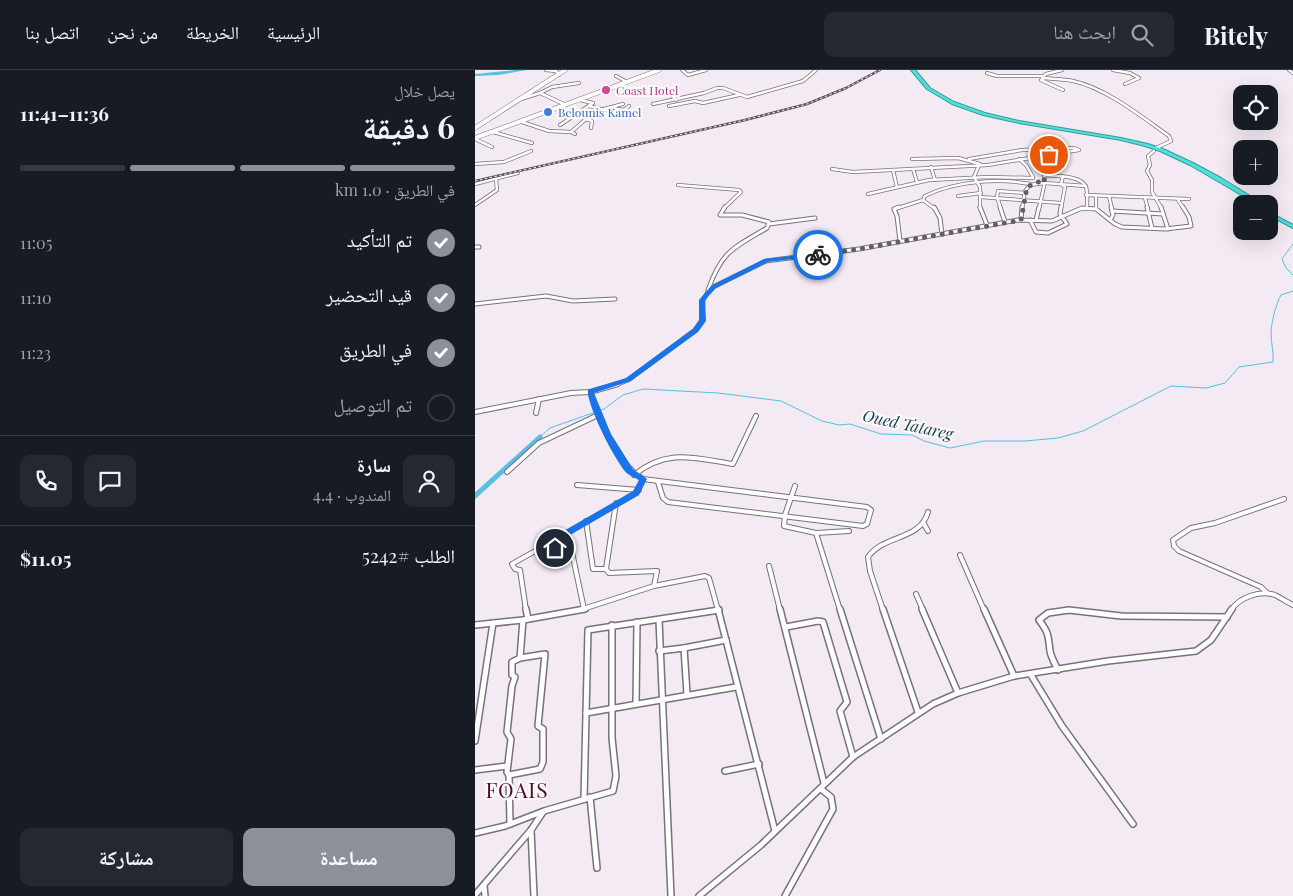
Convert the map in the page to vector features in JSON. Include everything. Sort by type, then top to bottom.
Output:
[{"type":"highway","points":[[909,70],[942,100],[988,118],[1106,138],[1155,149],[1197,166],[1246,195]]},
{"type":"highway","points":[[913,70],[919,81]]},
{"type":"highway","points":[[1155,149],[1238,195]]},
{"type":"highway","points":[[1278,213],[1293,222]]},
{"type":"highway","points":[[1278,218],[1293,227]]},
{"type":"main road","points":[[475,138],[659,70]]},
{"type":"main road","points":[[475,128],[565,71]]},
{"type":"street","points":[[545,70],[555,71],[559,75]]},
{"type":"street","points":[[682,70],[688,75],[706,70]]},
{"type":"street","points":[[653,104],[704,93],[717,88],[723,88],[747,97],[803,81],[816,70]]},
{"type":"street","points":[[1043,77],[1062,70]]},
{"type":"street","points":[[1113,70],[1130,73],[1139,78],[1125,84]]},
{"type":"street","points":[[1289,70],[1293,73]]},
{"type":"street","points":[[987,73],[1009,77],[1013,75],[1075,81],[1127,106],[1169,136],[1171,141],[1155,149],[1148,156],[1149,164],[1147,171],[1152,180],[1152,192],[1157,199],[1168,228]]},
{"type":"street","points":[[616,76],[627,82]]},
{"type":"street","points":[[1043,77],[1041,80],[1046,83],[1065,90]]},
{"type":"street","points":[[521,100],[552,87],[579,83]]},
{"type":"street","points":[[669,92],[679,104]]},
{"type":"street","points":[[540,93],[566,105]]},
{"type":"street","points":[[669,106],[695,101],[703,103],[739,95]]},
{"type":"street","points":[[560,125],[593,103],[580,100]]},
{"type":"street","points":[[571,132],[586,119],[623,104]]},
{"type":"street","points":[[589,106],[605,110]]},
{"type":"street","points":[[610,108],[624,110],[629,106]]},
{"type":"street","points":[[586,119],[592,121],[591,128]]},
{"type":"street","points":[[522,122],[549,131],[571,132],[575,134]]},
{"type":"street","points":[[493,132],[532,143]]},
{"type":"street","points":[[475,138],[492,147]]},
{"type":"street","points":[[1036,220],[1044,185],[1045,166],[1050,160],[1051,155],[1048,148]]},
{"type":"street","points":[[832,169],[853,172],[985,165],[1079,150],[1074,148],[1048,148],[1021,150],[969,160]]},
{"type":"street","points":[[475,164],[508,163],[519,160],[531,151]]},
{"type":"street","points":[[912,159],[948,158],[969,160],[985,165]]},
{"type":"street","points":[[1019,159],[1026,165],[1033,178],[1044,185],[1086,186]]},
{"type":"street","points":[[974,177],[979,165]]},
{"type":"street","points":[[931,167],[935,180]]},
{"type":"street","points":[[913,168],[917,182]]},
{"type":"street","points":[[893,170],[897,187]]},
{"type":"street","points":[[475,184],[518,173]]},
{"type":"street","points":[[1044,175],[1063,176],[1081,181],[1086,186],[1087,208]]},
{"type":"street","points":[[1030,220],[1037,233],[1050,233],[1067,224],[1061,215],[1064,185],[1061,182],[1063,176]]},
{"type":"street","points":[[868,194],[917,182],[935,180],[974,177],[1033,178]]},
{"type":"street","points":[[974,177],[981,193],[981,215],[987,225]]},
{"type":"street","points":[[1017,177],[1017,182]]},
{"type":"street","points":[[475,205],[497,190],[496,179]]},
{"type":"street","points":[[900,241],[897,216],[894,209],[923,200],[925,196],[945,188],[978,183],[1017,182],[1031,184],[1038,182]]},
{"type":"street","points":[[1021,220],[1025,193],[1027,187],[1031,184]]},
{"type":"street","points":[[678,185],[739,190],[741,192],[739,196],[719,214],[723,216],[742,215],[767,221],[769,224],[815,218]]},
{"type":"street","points":[[1005,222],[997,197],[1000,190],[1025,193]]},
{"type":"street","points":[[958,196],[981,193]]},
{"type":"street","points":[[1086,195],[1189,199]]},
{"type":"street","points":[[1096,195],[1096,210]]},
{"type":"street","points":[[1109,196],[1112,212],[1110,220]]},
{"type":"street","points":[[980,197],[1061,203]]},
{"type":"street","points":[[1145,198],[1152,228]]},
{"type":"street","points":[[923,200],[934,206],[939,213],[942,220],[942,234]]},
{"type":"street","points":[[707,292],[713,287],[766,261],[859,249],[1005,222],[1021,220],[1052,221],[1061,215],[1087,208],[1096,210],[1122,227],[1168,228],[1191,226],[1189,217],[1178,200]]},
{"type":"street","points":[[1112,212],[1163,214]]},
{"type":"street","points":[[475,412],[539,399],[590,392],[628,380],[695,330],[702,321],[702,300],[719,260],[726,252],[767,228],[769,224]]},
{"type":"street","points":[[475,304],[540,296],[579,301],[615,299]]},
{"type":"street","points":[[590,392],[607,434],[634,475],[643,479],[867,507],[871,510],[867,524],[863,526],[668,502],[663,498],[658,482]]},
{"type":"street","points":[[536,413],[539,399]]},
{"type":"street","points":[[507,472],[539,443],[598,415]]},
{"type":"street","points":[[634,475],[650,463],[664,458],[733,464],[756,416]]},
{"type":"street","points":[[520,658],[526,620],[520,570],[515,569],[512,564],[639,490],[643,479]]},
{"type":"street","points":[[577,485],[639,490]]},
{"type":"street","points":[[795,486],[785,515],[784,526],[816,533],[849,531]]},
{"type":"street","points":[[1283,498],[1215,523],[1191,528],[1173,540],[1174,546],[1179,552],[1261,587],[1267,593],[1293,604]]},
{"type":"street","points":[[606,569],[616,503]]},
{"type":"street","points":[[918,712],[870,571],[868,557],[876,546],[902,536],[924,524],[928,518],[928,512]]},
{"type":"street","points":[[586,521],[593,569],[606,569],[609,573],[654,570],[657,571],[655,586]]},
{"type":"street","points":[[924,524],[928,531]]},
{"type":"street","points":[[816,533],[881,739]]},
{"type":"street","points":[[553,541],[555,548],[570,543],[584,609]]},
{"type":"street","points":[[961,555],[1014,676]]},
{"type":"street","points":[[769,566],[786,627],[822,786],[832,795],[834,800],[833,809],[785,896]]},
{"type":"street","points":[[475,625],[526,620],[584,609],[655,586],[705,576],[709,578],[719,610],[736,687],[759,764],[775,831]]},
{"type":"street","points":[[699,896],[761,846],[853,757],[918,712],[958,693],[1014,676],[1108,661],[1196,651],[1211,640],[1240,601],[1258,594],[1267,593]]},
{"type":"street","points":[[916,594],[958,693]]},
{"type":"street","points":[[584,798],[588,630],[719,610]]},
{"type":"street","points":[[1058,670],[1050,652],[1050,640],[1047,630],[1039,620],[1042,615],[1049,612],[1079,611],[1121,616],[1167,614],[1227,617]]},
{"type":"street","points":[[659,620],[671,896]]},
{"type":"street","points":[[786,627],[818,621],[823,622],[847,702],[840,711],[853,757]]},
{"type":"street","points":[[636,704],[637,622]]},
{"type":"street","points":[[475,741],[493,623]]},
{"type":"street","points":[[475,832],[510,824],[584,798],[611,792],[615,788],[615,756],[611,742],[613,731],[612,625]]},
{"type":"street","points":[[659,651],[726,640]]},
{"type":"street","points":[[684,648],[687,694]]},
{"type":"street","points":[[509,775],[540,769],[543,762],[543,729],[538,726],[545,654],[520,658],[512,662],[512,674],[515,677],[512,686],[507,732],[511,739],[507,766],[509,775],[510,824]]},
{"type":"street","points":[[1031,674],[1062,726],[1133,824]]},
{"type":"street","points":[[586,713],[736,687]]},
{"type":"street","points":[[725,771],[759,764]]},
{"type":"street","points":[[475,770],[507,766]]},
{"type":"street","points":[[591,797],[597,868]]},
{"type":"street","points":[[475,895],[531,830],[544,811]]},
{"type":"street","points":[[531,830],[534,896]]},
{"type":"street","points":[[485,885],[485,896]]},
{"type":"waterway","points":[[475,75],[525,70]]},
{"type":"waterway","name":"Oued Tatareg","points":[[1293,244],[1282,259],[1286,268],[1293,275]]},
{"type":"waterway","name":"Oued Tatareg","points":[[540,437],[550,428],[604,409],[623,395],[643,389],[718,393],[781,401],[822,421],[839,425],[850,424],[881,434],[912,435],[924,441],[950,448],[984,441],[1025,441],[1058,438],[1083,431],[1171,386],[1206,388],[1225,383],[1239,367],[1273,362],[1271,334],[1277,303],[1281,295],[1293,291]]},
{"type":"waterway","name":"Oued Tatareg","points":[[475,496],[540,437]]},
{"type":"railway","points":[[475,181],[745,120],[807,104],[846,88],[880,70]]},
{"type":"way so far","points":[[818,255],[1021,220],[1027,187],[1038,182],[1044,183],[1045,166],[1050,160],[1049,155]]},
{"type":"place","name":"Coast Hotel","points":[[606,90]]},
{"type":"place","name":"Belounis Kamel","points":[[548,112]]},
{"type":"district","name":"FOAIS","points":[[517,789]]},
{"type":"route","points":[[555,548],[553,541],[636,493],[641,487],[643,479],[630,471],[607,434],[590,392],[628,380],[695,330],[702,321],[702,300],[713,287],[759,263],[818,255]]}]
